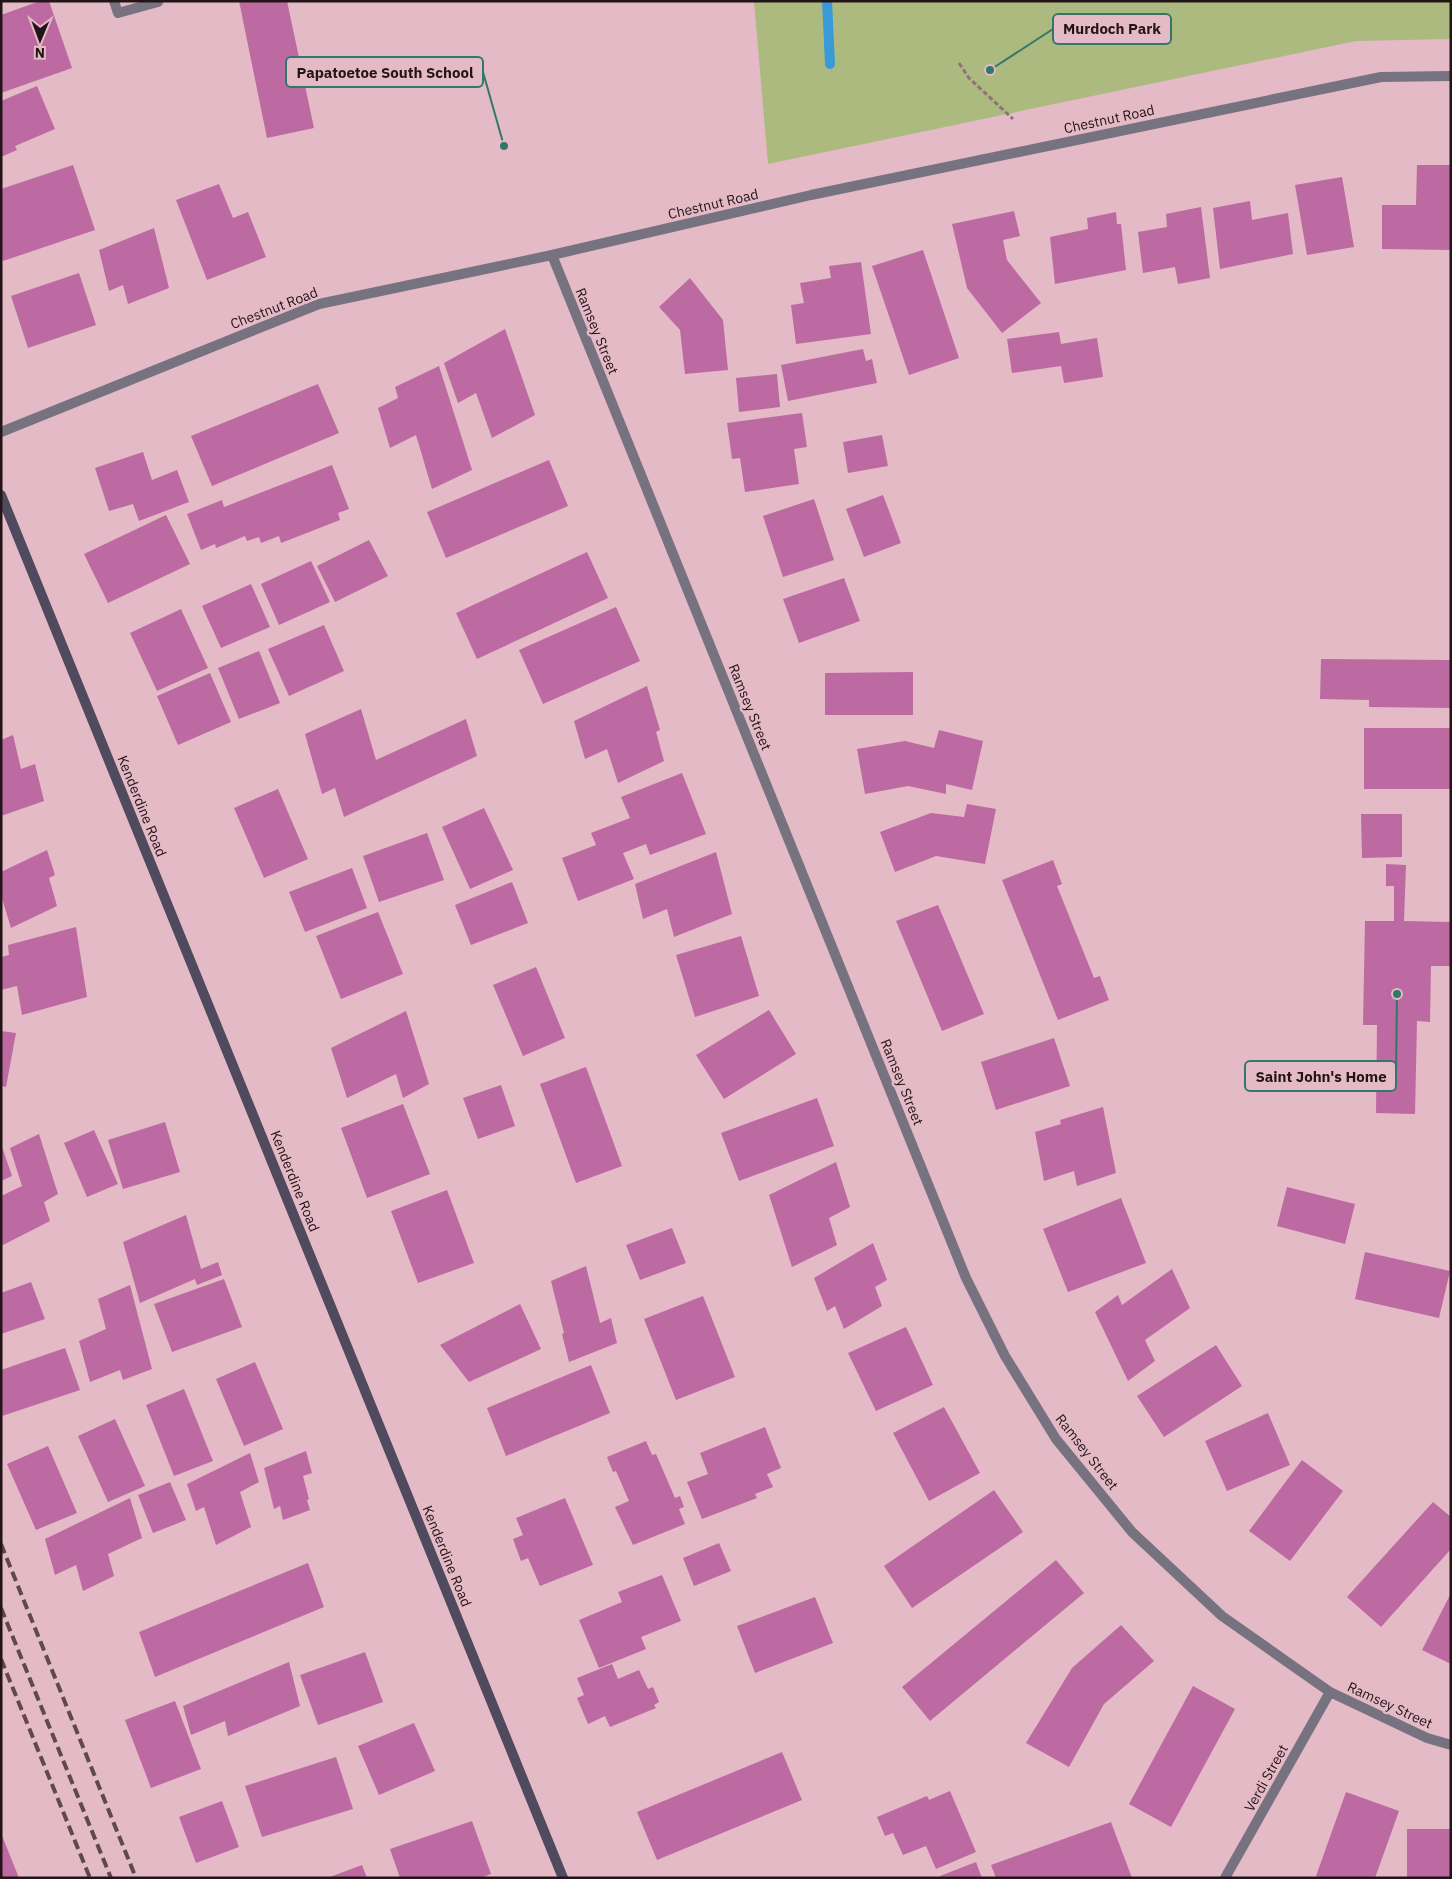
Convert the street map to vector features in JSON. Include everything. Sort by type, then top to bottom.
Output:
[{"type":"street","points":[[114,1],[118,13],[158,2]]},
{"type":"street","name":"Chestnut Road","points":[[1,432],[319,304],[552,255],[811,195],[1381,77],[1451,76]]},
{"type":"street","name":"Ramsey Street","points":[[552,255],[966,1278],[1005,1356],[1056,1439],[1132,1532],[1222,1616],[1330,1692],[1427,1738],[1451,1745]]},
{"type":"street","name":"Kenderdine Road","points":[[1,495],[563,1878]]},
{"type":"street","name":"Verdi Street","points":[[1225,1878],[1330,1692]]},
{"type":"path","points":[[958,63],[969,78],[1013,119]]},
{"type":"green space","points":[[754,1],[1451,1],[1451,39],[1356,41],[768,164]]},
{"type":"building","points":[[40,1],[49,1],[72,68],[1,93],[1,15]]},
{"type":"building","points":[[239,1],[287,1],[314,128],[267,138]]},
{"type":"building","points":[[37,86],[55,129],[15,146],[17,150],[1,157],[1,101]]},
{"type":"building","points":[[73,165],[95,230],[3,261],[1,255],[1,189]]},
{"type":"building","points":[[1417,165],[1451,165],[1451,250],[1382,249],[1382,205],[1416,205]]},
{"type":"building","points":[[1342,177],[1354,247],[1307,255],[1295,185]]},
{"type":"building","points":[[219,184],[233,218],[248,212],[266,257],[207,280],[176,200]]},
{"type":"building","points":[[1250,201],[1252,220],[1288,213],[1293,254],[1220,269],[1213,208]]},
{"type":"building","points":[[1201,207],[1210,278],[1178,284],[1175,267],[1143,273],[1138,232],[1167,227],[1166,214]]},
{"type":"building","points":[[1014,211],[1020,236],[1003,240],[1007,260],[1041,303],[1002,333],[967,288],[952,224]]},
{"type":"building","points":[[1116,212],[1117,224],[1121,224],[1126,270],[1055,284],[1050,237],[1088,229],[1087,218]]},
{"type":"building","points":[[154,228],[169,288],[128,304],[123,285],[109,291],[99,250]]},
{"type":"building","points":[[923,250],[959,358],[909,375],[872,266]]},
{"type":"building","points":[[861,262],[871,334],[796,344],[791,305],[804,303],[800,283],[831,278],[829,266]]},
{"type":"building","points":[[79,273],[96,325],[28,348],[11,296]]},
{"type":"building","points":[[690,278],[723,320],[728,370],[685,374],[680,330],[659,307]]},
{"type":"building","points":[[505,329],[535,415],[492,438],[476,393],[458,403],[444,363]]},
{"type":"building","points":[[1059,332],[1061,344],[1097,338],[1103,377],[1064,383],[1061,366],[1012,373],[1007,339]]},
{"type":"building","points":[[863,349],[866,361],[872,359],[877,383],[788,401],[781,365]]},
{"type":"building","points":[[439,366],[472,470],[432,489],[416,435],[390,448],[378,408],[398,398],[395,387]]},
{"type":"building","points":[[777,374],[780,407],[739,412],[736,378]]},
{"type":"building","points":[[318,384],[339,433],[212,486],[191,436]]},
{"type":"building","points":[[802,413],[807,447],[794,449],[799,484],[745,492],[740,458],[732,459],[727,423]]},
{"type":"building","points":[[882,435],[888,466],[848,473],[843,442]]},
{"type":"building","points":[[143,452],[152,480],[177,470],[189,502],[139,521],[133,504],[109,511],[95,468]]},
{"type":"building","points":[[549,460],[568,506],[446,558],[427,512]]},
{"type":"building","points":[[332,465],[349,509],[338,513],[340,520],[281,543],[279,536],[261,543],[259,537],[247,541],[245,536],[216,548],[215,544],[201,550],[187,514],[222,500],[224,507]]},
{"type":"building","points":[[883,495],[901,543],[864,557],[846,509]]},
{"type":"building","points":[[814,499],[834,560],[783,577],[763,516]]},
{"type":"building","points":[[166,515],[190,564],[108,603],[84,554]]},
{"type":"building","points":[[369,540],[388,576],[335,602],[317,566]]},
{"type":"building","points":[[587,552],[608,598],[477,659],[456,613]]},
{"type":"building","points":[[311,561],[330,602],[279,625],[261,584]]},
{"type":"building","points":[[844,578],[860,621],[799,643],[783,599]]},
{"type":"building","points":[[251,584],[270,627],[221,648],[202,606]]},
{"type":"building","points":[[616,607],[640,661],[543,704],[519,650]]},
{"type":"building","points":[[181,609],[208,668],[157,691],[130,633]]},
{"type":"building","points":[[324,625],[344,671],[289,696],[268,649]]},
{"type":"building","points":[[259,651],[280,703],[239,719],[218,668]]},
{"type":"building","points":[[1321,659],[1451,660],[1451,708],[1369,707],[1369,700],[1320,699]]},
{"type":"building","points":[[913,672],[913,715],[825,715],[825,673]]},
{"type":"building","points":[[210,673],[231,722],[178,745],[157,696]]},
{"type":"building","points":[[647,686],[660,730],[656,732],[664,761],[618,783],[607,749],[585,759],[574,721]]},
{"type":"building","points":[[361,709],[376,760],[466,719],[477,756],[344,817],[335,788],[322,794],[305,734]]},
{"type":"building","points":[[1364,728],[1451,728],[1451,789],[1364,789]]},
{"type":"building","points":[[939,730],[983,741],[972,790],[946,784],[946,794],[908,786],[865,794],[857,749],[905,741],[934,748]]},
{"type":"building","points":[[13,735],[21,769],[35,764],[44,801],[1,816],[1,740]]},
{"type":"building","points":[[682,773],[706,834],[650,855],[646,844],[623,853],[634,879],[578,901],[562,858],[596,845],[591,833],[630,818],[621,797]]},
{"type":"building","points":[[278,789],[308,859],[264,878],[234,808]]},
{"type":"building","points":[[967,804],[996,809],[985,864],[936,856],[895,872],[880,832],[931,813],[964,817]]},
{"type":"building","points":[[484,808],[513,870],[470,889],[442,827]]},
{"type":"building","points":[[1361,814],[1402,814],[1402,857],[1362,858]]},
{"type":"building","points":[[427,833],[444,880],[379,902],[363,856]]},
{"type":"building","points":[[47,850],[55,875],[49,878],[57,906],[11,928],[1,895],[1,872]]},
{"type":"building","points":[[716,852],[732,914],[674,937],[667,909],[643,919],[635,884]]},
{"type":"building","points":[[1053,860],[1062,884],[1057,886],[1094,978],[1100,976],[1109,1000],[1058,1020],[1002,880]]},
{"type":"building","points":[[1386,864],[1406,865],[1404,921],[1451,922],[1451,966],[1431,966],[1430,1022],[1417,1021],[1415,1114],[1376,1113],[1377,1025],[1363,1025],[1365,921],[1394,921],[1394,886],[1386,886]]},
{"type":"building","points":[[352,868],[367,908],[305,932],[289,892]]},
{"type":"building","points":[[512,882],[528,923],[471,945],[455,905]]},
{"type":"building","points":[[938,905],[984,1014],[942,1031],[896,921]]},
{"type":"building","points":[[378,912],[403,974],[341,999],[316,936]]},
{"type":"building","points":[[76,927],[87,997],[22,1015],[17,986],[1,990],[1,957],[9,955],[8,945]]},
{"type":"building","points":[[741,936],[759,996],[695,1017],[676,955]]},
{"type":"building","points":[[536,967],[565,1038],[523,1056],[493,985]]},
{"type":"building","points":[[769,1010],[796,1054],[724,1099],[696,1055]]},
{"type":"building","points":[[406,1011],[429,1084],[403,1098],[396,1074],[347,1098],[331,1048]]},
{"type":"building","points":[[1,1031],[16,1033],[6,1087],[1,1086]]},
{"type":"building","points":[[1054,1038],[1070,1086],[996,1110],[981,1062]]},
{"type":"building","points":[[586,1067],[622,1166],[576,1183],[540,1084]]},
{"type":"building","points":[[501,1085],[515,1126],[478,1139],[463,1098]]},
{"type":"building","points":[[817,1098],[834,1146],[739,1181],[721,1133]]},
{"type":"building","points":[[403,1104],[430,1174],[367,1198],[341,1128]]},
{"type":"building","points":[[1103,1107],[1116,1173],[1077,1186],[1074,1171],[1044,1181],[1035,1132],[1061,1124],[1060,1120]]},
{"type":"building","points":[[165,1122],[180,1172],[123,1189],[108,1140]]},
{"type":"building","points":[[94,1130],[118,1184],[87,1197],[64,1143]]},
{"type":"building","points":[[39,1134],[58,1194],[44,1202],[50,1221],[1,1246],[1,1196],[22,1186],[10,1148]]},
{"type":"building","points":[[1,1144],[12,1176],[1,1181]]},
{"type":"building","points":[[836,1162],[850,1207],[829,1218],[837,1245],[792,1267],[769,1195]]},
{"type":"building","points":[[1287,1187],[1355,1204],[1345,1244],[1277,1226]]},
{"type":"building","points":[[447,1190],[474,1263],[418,1283],[391,1211]]},
{"type":"building","points":[[1121,1198],[1146,1263],[1068,1292],[1043,1229]]},
{"type":"building","points":[[186,1215],[201,1269],[218,1262],[222,1275],[197,1285],[195,1279],[140,1303],[123,1242]]},
{"type":"building","points":[[672,1228],[686,1263],[640,1280],[626,1245]]},
{"type":"building","points":[[873,1243],[887,1280],[875,1287],[882,1306],[844,1329],[835,1306],[827,1311],[814,1278]]},
{"type":"building","points":[[1365,1252],[1450,1271],[1439,1318],[1355,1299]]},
{"type":"building","points":[[586,1266],[600,1323],[611,1318],[617,1343],[569,1362],[551,1281]]},
{"type":"building","points":[[1172,1269],[1190,1308],[1145,1340],[1155,1361],[1128,1381],[1095,1312],[1118,1295],[1122,1305]]},
{"type":"building","points":[[224,1279],[242,1327],[172,1352],[154,1304]]},
{"type":"building","points":[[31,1282],[45,1319],[1,1334],[1,1293]]},
{"type":"building","points":[[130,1285],[152,1369],[123,1380],[120,1370],[90,1382],[79,1341],[106,1329],[98,1299]]},
{"type":"building","points":[[703,1296],[735,1377],[676,1400],[644,1319]]},
{"type":"building","points":[[520,1304],[541,1349],[469,1382],[440,1345]]},
{"type":"building","points":[[906,1327],[933,1385],[876,1411],[848,1353]]},
{"type":"building","points":[[1216,1345],[1242,1386],[1164,1437],[1137,1396]]},
{"type":"building","points":[[65,1348],[80,1390],[2,1416],[1,1370]]},
{"type":"building","points":[[255,1362],[283,1429],[244,1446],[216,1379]]},
{"type":"building","points":[[591,1365],[610,1413],[506,1456],[487,1408]]},
{"type":"building","points":[[184,1389],[213,1461],[174,1476],[146,1405]]},
{"type":"building","points":[[944,1407],[980,1473],[929,1501],[893,1433]]},
{"type":"building","points":[[1268,1413],[1290,1465],[1227,1491],[1205,1441]]},
{"type":"building","points":[[115,1419],[145,1486],[108,1502],[78,1436]]},
{"type":"building","points":[[765,1427],[781,1468],[767,1474],[773,1487],[755,1494],[757,1498],[702,1519],[687,1482],[708,1474],[700,1453]]},
{"type":"building","points":[[646,1441],[652,1455],[656,1454],[675,1498],[680,1496],[684,1507],[679,1509],[685,1524],[633,1545],[615,1507],[629,1501],[616,1471],[613,1472],[607,1457]]},
{"type":"building","points":[[48,1446],[77,1513],[36,1530],[7,1464]]},
{"type":"building","points":[[306,1451],[312,1473],[303,1476],[310,1510],[283,1520],[280,1506],[274,1509],[264,1468]]},
{"type":"building","points":[[250,1453],[259,1482],[240,1492],[251,1527],[216,1545],[204,1507],[196,1511],[187,1484]]},
{"type":"building","points":[[1302,1460],[1343,1491],[1290,1561],[1249,1531]]},
{"type":"building","points":[[170,1482],[186,1520],[153,1533],[138,1495]]},
{"type":"building","points":[[994,1490],[1023,1532],[912,1608],[884,1566]]},
{"type":"building","points":[[130,1498],[142,1538],[108,1554],[114,1576],[83,1591],[76,1565],[55,1575],[45,1539]]},
{"type":"building","points":[[565,1498],[593,1565],[540,1586],[528,1558],[521,1561],[513,1539],[523,1535],[516,1518]]},
{"type":"building","points":[[1433,1502],[1451,1517],[1451,1549],[1381,1627],[1347,1597]]},
{"type":"building","points":[[719,1543],[731,1571],[694,1586],[683,1558]]},
{"type":"building","points":[[1056,1560],[1084,1593],[930,1721],[902,1687]]},
{"type":"building","points":[[308,1563],[324,1607],[155,1677],[139,1632]]},
{"type":"building","points":[[662,1575],[681,1621],[641,1637],[646,1649],[599,1668],[579,1620],[622,1602],[618,1592]]},
{"type":"building","points":[[1451,1593],[1451,1664],[1422,1650]]},
{"type":"building","points":[[815,1597],[833,1643],[755,1673],[737,1626]]},
{"type":"building","points":[[1121,1625],[1154,1661],[1104,1704],[1069,1767],[1026,1743],[1072,1668]]},
{"type":"building","points":[[365,1652],[383,1702],[318,1725],[300,1675]]},
{"type":"building","points":[[289,1662],[300,1706],[228,1736],[225,1721],[191,1735],[183,1706]]},
{"type":"building","points":[[612,1664],[618,1679],[639,1670],[648,1689],[653,1687],[659,1702],[654,1705],[656,1708],[610,1727],[605,1716],[588,1724],[577,1698],[584,1695],[577,1678]]},
{"type":"building","points":[[1193,1686],[1235,1709],[1171,1827],[1129,1804]]},
{"type":"building","points":[[175,1701],[201,1769],[151,1788],[125,1720]]},
{"type":"building","points":[[414,1723],[435,1771],[379,1795],[358,1746]]},
{"type":"building","points":[[782,1752],[802,1800],[657,1860],[637,1812]]},
{"type":"building","points":[[336,1757],[353,1809],[262,1837],[245,1786]]},
{"type":"building","points":[[950,1791],[976,1852],[936,1869],[926,1846],[903,1855],[893,1833],[885,1836],[877,1817],[927,1796],[929,1800]]},
{"type":"building","points":[[1346,1792],[1399,1811],[1375,1878],[1322,1878],[1316,1876]]},
{"type":"building","points":[[222,1801],[239,1847],[196,1863],[179,1817]]},
{"type":"building","points":[[472,1821],[491,1874],[480,1878],[400,1878],[390,1849]]},
{"type":"building","points":[[1111,1822],[1132,1878],[996,1878],[991,1865]]},
{"type":"building","points":[[1407,1829],[1451,1829],[1451,1878],[1407,1878]]},
{"type":"building","points":[[1,1833],[19,1878],[1,1878]]},
{"type":"building","points":[[976,1862],[982,1878],[941,1878],[940,1876]]},
{"type":"building","points":[[362,1865],[367,1878],[327,1878]]},
{"type":"waterway","points":[[827,1],[830,64]]},
{"type":"railway","points":[[1,1544],[136,1878]]},
{"type":"railway","points":[[1,1608],[111,1878]]},
{"type":"railway","points":[[1,1659],[90,1878]]},
{"type":"place","name":"Murdoch Park","points":[[990,70]]},
{"type":"place","name":"Papatoetoe South School","points":[[504,146]]},
{"type":"place","name":"Saint John's Home","points":[[1397,994]]}]
